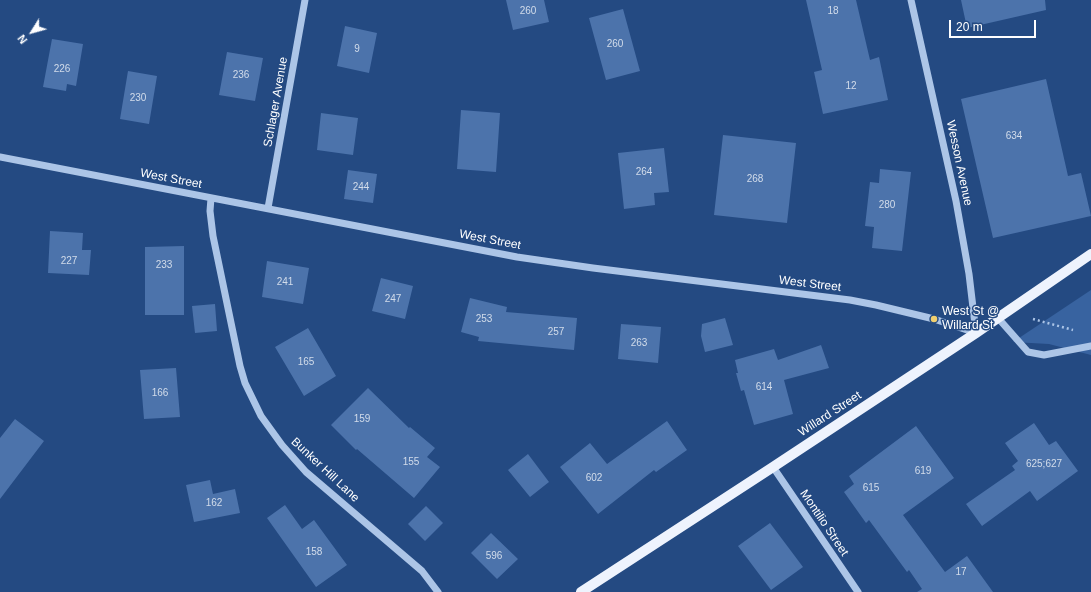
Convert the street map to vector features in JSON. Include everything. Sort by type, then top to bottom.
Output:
[{"type":"main road","name":"Willard Street","points":[[581,592],[976,333],[1091,254]]},
{"type":"street","name":"Schlager Avenue","points":[[268,208],[305,0]]},
{"type":"street","name":"Wesson Avenue","points":[[911,0],[956,201],[969,274],[976,333]]},
{"type":"street","name":"West Street","points":[[0,157],[481,250],[546,261],[857,301],[934,318],[976,333]]},
{"type":"street","name":"Bunker Hill Lane","points":[[211,198],[210,211],[213,236],[240,366],[245,383],[261,416],[282,446],[306,472],[422,571],[438,592]]},
{"type":"street","points":[[998,318],[1028,352],[1044,355],[1091,346]]},
{"type":"street","name":"Montilio Street","points":[[773,467],[858,592]]},
{"type":"path","points":[[1007,312],[1078,331]]},
{"type":"shaded area","points":[[1091,290],[1091,355],[1049,344],[1013,342]]},
{"type":"building","points":[[506,0],[544,0],[549,22],[513,30]]},
{"type":"building","points":[[806,0],[856,0],[870,60],[879,57],[888,100],[823,114],[814,72],[822,70]]},
{"type":"building","points":[[961,0],[1045,0],[1046,10],[967,28]]},
{"type":"building","points":[[623,9],[640,71],[606,80],[589,18]]},
{"type":"building","points":[[345,26],[377,33],[369,73],[337,66]]},
{"type":"building","points":[[52,39],[83,44],[76,86],[67,84],[66,91],[43,87]]},
{"type":"building","points":[[227,52],[263,58],[255,101],[219,95]]},
{"type":"building","points":[[128,71],[157,76],[149,124],[120,119]]},
{"type":"building","points":[[1046,79],[1068,176],[1081,173],[1091,216],[993,238],[961,99]]},
{"type":"building","points":[[461,110],[500,113],[496,172],[457,169]]},
{"type":"building","points":[[321,113],[358,118],[353,155],[317,150]]},
{"type":"building","points":[[723,135],[796,143],[787,223],[714,215]]},
{"type":"building","points":[[664,148],[669,192],[654,193],[655,205],[624,209],[618,153]]},
{"type":"building","points":[[880,169],[911,172],[902,251],[872,248],[874,227],[865,226],[870,182],[879,183]]},
{"type":"building","points":[[348,170],[377,174],[373,203],[344,199]]},
{"type":"building","points":[[50,231],[83,233],[82,250],[91,250],[89,275],[48,273]]},
{"type":"building","points":[[184,246],[184,315],[145,315],[145,247]]},
{"type":"building","points":[[267,261],[309,268],[303,304],[262,297]]},
{"type":"building","points":[[381,278],[413,286],[405,319],[372,311]]},
{"type":"building","points":[[470,298],[507,307],[506,312],[577,318],[574,350],[478,341],[479,337],[461,332]]},
{"type":"building","points":[[215,304],[217,331],[195,333],[192,306]]},
{"type":"building","points":[[725,318],[733,345],[705,352],[701,336],[702,324]]},
{"type":"building","points":[[621,324],[661,327],[658,363],[618,359]]},
{"type":"building","points":[[308,328],[336,376],[304,396],[275,347]]},
{"type":"building","points":[[821,345],[829,368],[784,380],[793,414],[754,425],[744,390],[741,391],[736,373],[738,373],[735,360],[774,349],[778,360]]},
{"type":"building","points":[[176,368],[180,417],[144,419],[140,370]]},
{"type":"building","points":[[368,388],[409,428],[410,427],[435,448],[427,457],[440,467],[414,498],[357,449],[356,450],[331,425]]},
{"type":"building","points":[[15,419],[44,441],[0,499],[0,438]]},
{"type":"building","points":[[667,421],[687,450],[656,472],[654,470],[598,514],[560,467],[590,443],[607,464]]},
{"type":"building","points":[[1034,423],[1049,445],[1056,441],[1078,471],[1037,501],[1030,491],[982,526],[966,504],[1015,470],[1012,466],[1018,461],[1005,443]]},
{"type":"building","points":[[916,426],[954,478],[903,515],[945,572],[967,556],[993,592],[917,592],[922,589],[909,570],[907,572],[869,520],[866,523],[844,492],[854,484],[849,476]]},
{"type":"building","points":[[528,454],[549,482],[530,497],[508,470]]},
{"type":"building","points":[[210,480],[213,494],[235,489],[240,513],[194,522],[186,485]]},
{"type":"building","points":[[285,505],[302,529],[314,520],[347,565],[316,587],[267,518]]},
{"type":"building","points":[[426,506],[443,523],[425,541],[408,524]]},
{"type":"building","points":[[770,523],[803,567],[771,590],[738,546]]},
{"type":"building","points":[[491,533],[518,559],[497,579],[471,553]]},
{"type":"place","name":"West St @ Willard St","points":[[934,319]]}]
